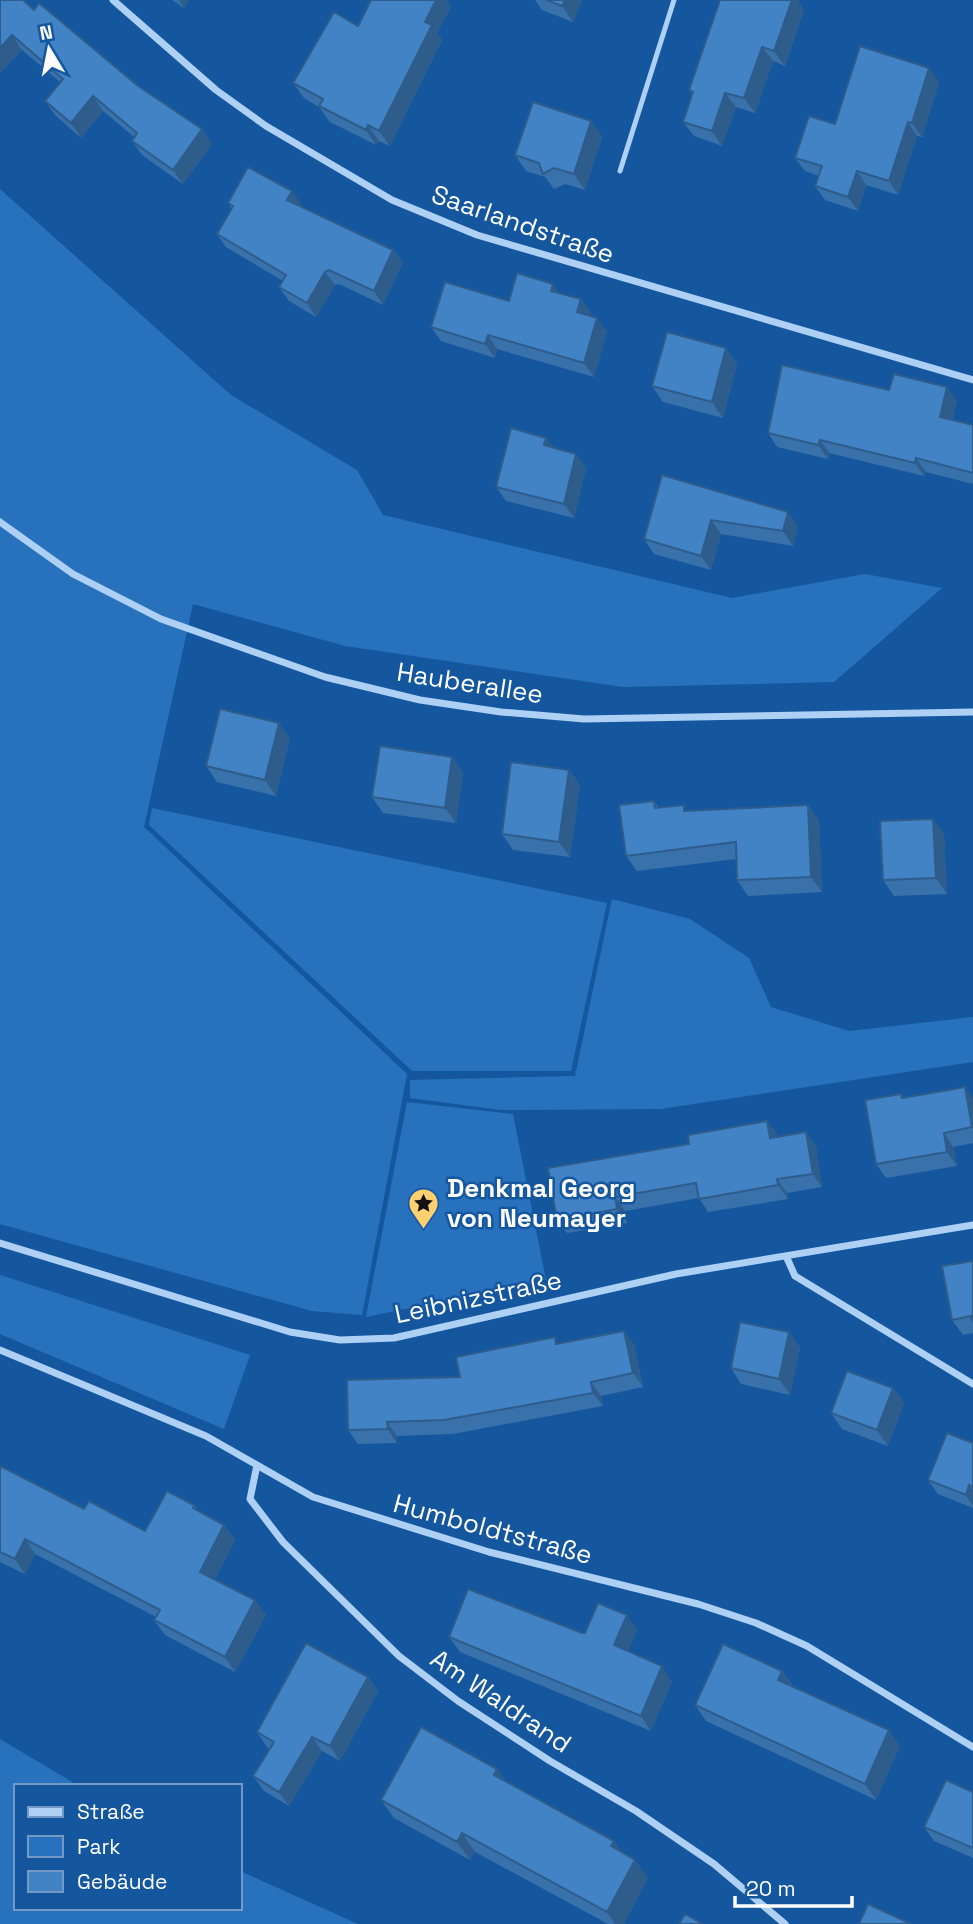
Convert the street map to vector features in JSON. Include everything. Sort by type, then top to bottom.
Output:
[{"type":"street","name":"Saarlandstraße","points":[[114,0],[216,90],[266,126],[391,200],[477,235],[973,380]]},
{"type":"street","name":"Hauberallee","points":[[0,522],[73,574],[161,619],[325,677],[420,700],[501,712],[584,719],[973,712]]},
{"type":"street","name":"Leibnizstraße","points":[[0,1242],[290,1332],[340,1340],[394,1338],[676,1274],[973,1224]]},
{"type":"street","points":[[786,1256],[795,1276],[973,1384]]},
{"type":"street","name":"Humboldtstraße","points":[[0,1350],[206,1436],[313,1497],[489,1552],[698,1604],[756,1623],[807,1646],[973,1746]]},
{"type":"street","name":"Am Waldrand","points":[[257,1465],[250,1499],[283,1542],[399,1656],[469,1708],[550,1762],[636,1811],[714,1864],[785,1924]]},
{"type":"lane","points":[[620,171],[674,0]]},
{"type":"green space","points":[[0,189],[231,395],[357,470],[383,515],[732,598],[865,574],[942,588],[834,682],[623,687],[345,646],[193,604],[144,827],[407,1074],[362,1315],[312,1311],[0,1224]]},
{"type":"green space","points":[[152,808],[607,903],[571,1071],[412,1071],[149,825]]},
{"type":"green space","points":[[612,899],[690,919],[749,958],[771,1007],[849,1031],[973,1017],[973,1062],[660,1109],[501,1110],[410,1098],[410,1080],[575,1076]]},
{"type":"green space","points":[[407,1102],[513,1114],[546,1280],[366,1317]]},
{"type":"green space","points":[[0,1275],[250,1355],[224,1429],[0,1334]]},
{"type":"green space","points":[[0,1739],[76,1784],[14,1784],[14,1910],[242,1910],[242,1872],[358,1924],[0,1924]]},
{"type":"building","points":[[0,0],[23,0],[34,10],[39,3],[138,86],[202,129],[173,170],[132,141],[137,133],[93,96],[71,123],[45,101],[63,79],[12,35],[0,48]]},
{"type":"building","points":[[371,0],[436,0],[425,22],[432,25],[379,131],[368,125],[366,130],[319,106],[323,99],[293,83],[334,12],[358,26]]},
{"type":"building","points":[[546,0],[565,0],[562,6]]},
{"type":"building","points":[[720,0],[792,0],[774,51],[762,47],[744,98],[725,93],[712,131],[683,122],[693,92],[689,90]]},
{"type":"building","points":[[860,46],[929,68],[912,123],[908,122],[889,181],[857,171],[848,197],[815,186],[822,166],[795,158],[809,116],[835,124]]},
{"type":"building","points":[[533,102],[591,121],[574,174],[554,168],[543,174],[539,163],[515,155]]},
{"type":"building","points":[[248,167],[292,191],[287,200],[393,250],[374,291],[329,270],[325,272],[307,303],[279,287],[286,275],[217,234],[233,206],[228,203]]},
{"type":"building","points":[[517,273],[553,284],[551,291],[581,299],[577,312],[597,318],[584,363],[488,335],[485,344],[431,327],[445,282],[509,301]]},
{"type":"building","points":[[667,332],[726,348],[712,402],[652,386]]},
{"type":"building","points":[[782,365],[889,390],[894,374],[947,387],[940,417],[973,425],[973,473],[916,458],[915,463],[820,440],[818,445],[768,433]]},
{"type":"building","points":[[511,428],[546,438],[544,445],[576,454],[564,504],[496,487]]},
{"type":"building","points":[[662,475],[788,512],[783,531],[711,520],[701,556],[644,539]]},
{"type":"building","points":[[220,709],[279,723],[265,780],[206,766]]},
{"type":"building","points":[[380,746],[452,757],[445,808],[372,797]]},
{"type":"building","points":[[511,762],[569,770],[559,842],[502,834]]},
{"type":"building","points":[[654,801],[655,808],[684,805],[684,811],[808,805],[811,877],[737,880],[736,842],[626,856],[619,805]]},
{"type":"building","points":[[933,819],[936,878],[883,880],[880,821]]},
{"type":"building","points":[[965,1087],[972,1127],[944,1133],[947,1152],[876,1164],[865,1100],[901,1094],[902,1098]]},
{"type":"building","points":[[767,1121],[770,1138],[806,1132],[813,1174],[777,1179],[778,1185],[699,1199],[696,1183],[615,1197],[617,1209],[557,1220],[548,1168],[689,1144],[688,1135]]},
{"type":"building","points":[[973,1261],[973,1322],[971,1316],[952,1320],[942,1266]]},
{"type":"building","points":[[740,1322],[789,1332],[779,1379],[731,1368]]},
{"type":"building","points":[[624,1331],[633,1373],[591,1382],[593,1393],[444,1420],[387,1422],[388,1429],[348,1430],[347,1380],[460,1377],[456,1357],[555,1337],[556,1344]]},
{"type":"building","points":[[847,1371],[893,1388],[877,1430],[831,1413]]},
{"type":"building","points":[[947,1433],[973,1443],[973,1487],[969,1485],[966,1495],[928,1480]]},
{"type":"building","points":[[0,1466],[84,1509],[89,1501],[145,1531],[167,1491],[224,1525],[200,1572],[255,1600],[225,1657],[154,1620],[160,1610],[25,1539],[15,1559],[0,1552]]},
{"type":"building","points":[[468,1589],[582,1633],[585,1633],[598,1603],[627,1615],[614,1645],[662,1666],[641,1716],[449,1637]]},
{"type":"building","points":[[306,1643],[368,1677],[330,1746],[312,1737],[279,1792],[253,1776],[274,1742],[257,1732]]},
{"type":"building","points":[[723,1644],[782,1671],[778,1680],[889,1730],[865,1784],[695,1705]]},
{"type":"building","points":[[421,1727],[497,1769],[494,1775],[614,1841],[611,1846],[635,1860],[607,1912],[462,1833],[457,1842],[381,1800]]},
{"type":"building","points":[[946,1780],[973,1792],[973,1848],[924,1827]]},
{"type":"building","points":[[868,1904],[911,1924],[859,1924]]},
{"type":"building","points":[[685,1914],[703,1924],[679,1924]]},
{"type":"place","name":"Denkmal Georg von Neumayer","points":[[424,1230]]}]
